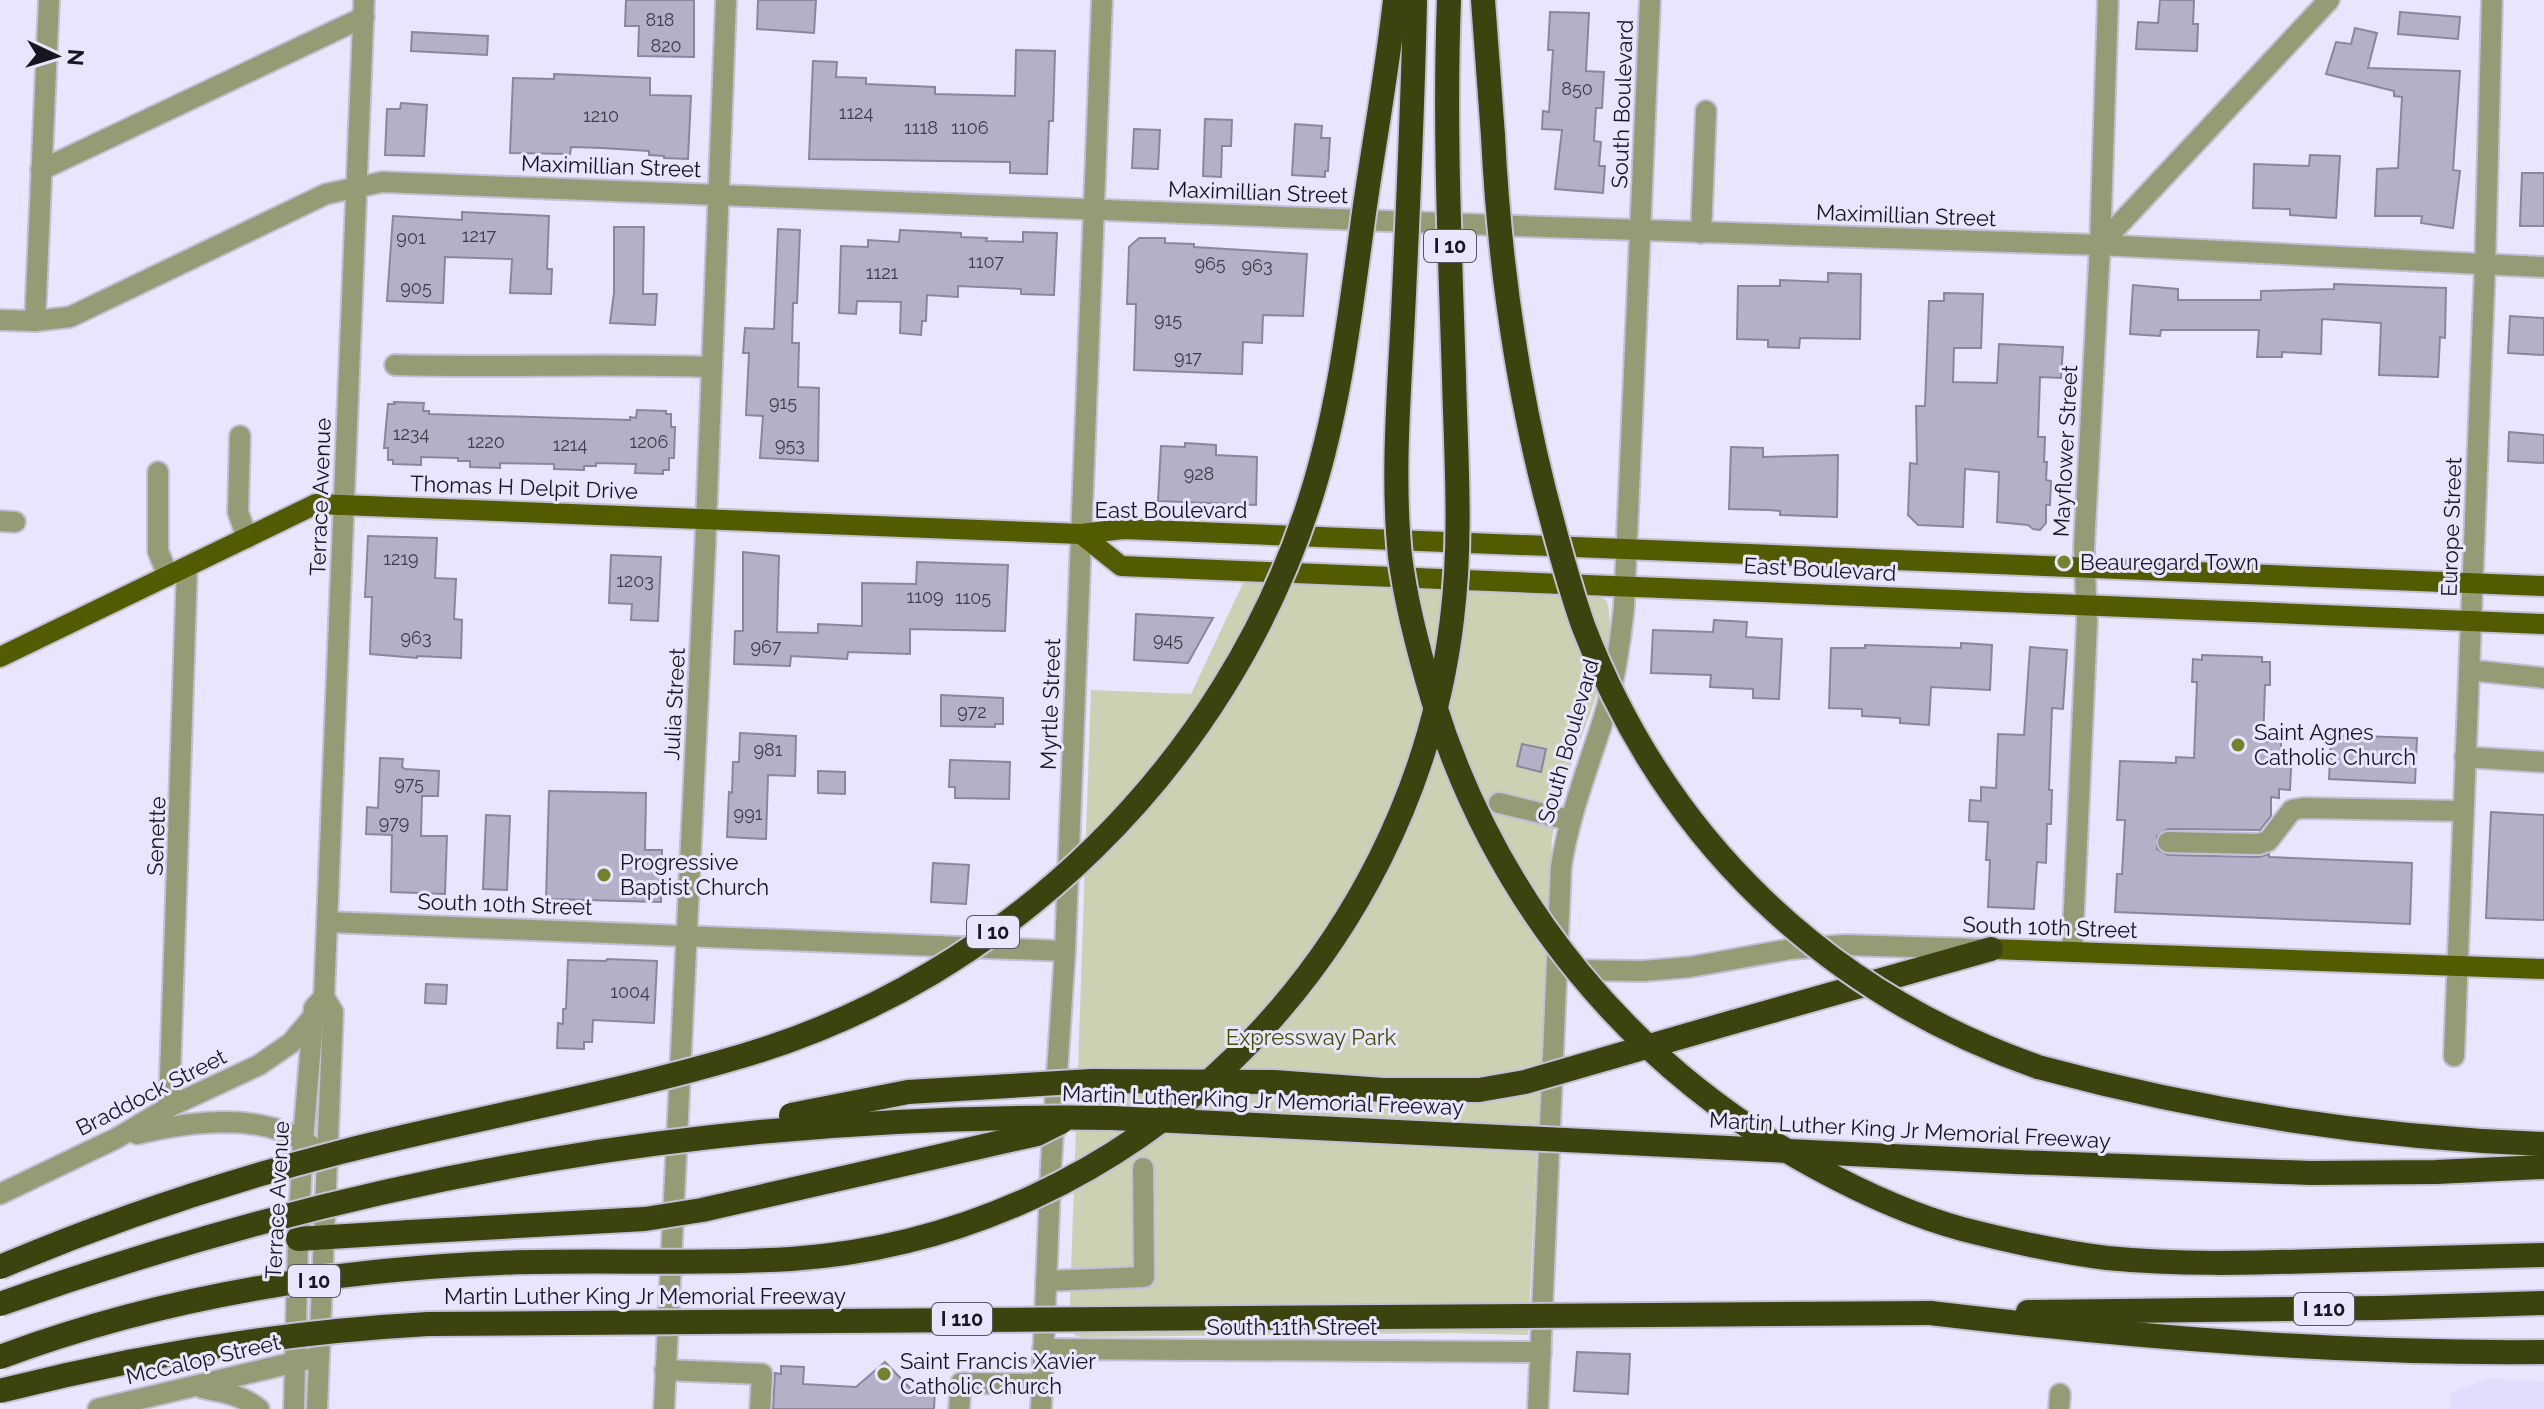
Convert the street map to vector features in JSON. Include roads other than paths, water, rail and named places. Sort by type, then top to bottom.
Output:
[{"type":"highway","name":"I 10","points":[[0,1267],[153,1207],[248,1177],[343,1151],[701,1067],[775,1046],[856,1013],[928,975],[998,929],[1093,850],[1151,787],[1223,688],[1264,615],[1301,527],[1325,447],[1339,380],[1395,0]]},
{"type":"highway","points":[[1415,0],[1398,458],[1401,557],[1419,651],[1451,757],[1506,869],[1575,969],[1629,1030],[1685,1081],[1779,1147],[1895,1206],[1958,1228],[2086,1255],[2212,1263],[2544,1255]]},
{"type":"highway","name":"I 10","points":[[0,1357],[66,1333],[231,1292],[386,1271],[508,1263],[796,1259],[905,1240],[995,1213],[1069,1179],[1173,1112],[1235,1059],[1293,996],[1343,928],[1383,857],[1416,777],[1445,669],[1453,615],[1458,534],[1447,162],[1449,0]]},
{"type":"highway","points":[[1483,0],[1502,264],[1526,412],[1567,575],[1585,630],[1615,699],[1678,805],[1732,870],[1792,928],[1892,1000],[1965,1038],[2038,1067],[2161,1098],[2325,1127],[2407,1136],[2544,1144]]},
{"type":"highway","points":[[695,1138],[840,1104],[957,1087],[1164,1080],[1274,1082],[1431,1092],[1471,1091],[1525,1082],[1991,949]]},
{"type":"highway","points":[[298,1239],[571,1225],[673,1215],[1037,1134],[1071,1118]]},
{"type":"highway","name":"Martin Luther King Jr Memorial Freeway","points":[[0,1304],[209,1236],[412,1184],[530,1162],[695,1138],[864,1122],[1071,1118],[2310,1173],[2544,1167]]},
{"type":"highway","name":"I 110","points":[[2102,1322],[2544,1303]]},
{"type":"highway","name":"Martin Luther King Jr Memorial Freeway","points":[[0,1391],[226,1344],[347,1329],[428,1324],[1930,1313],[2102,1322]]},
{"type":"highway","points":[[2102,1322],[2397,1349],[2544,1352]]},
{"type":"main road","name":"Thomas H Delpit Drive","points":[[0,657],[316,504],[1081,534]]},
{"type":"main road","name":"East Boulevard","points":[[1081,534],[1123,529],[2544,586]]},
{"type":"main road","name":"East Boulevard","points":[[1081,534],[1121,566],[2544,624]]},
{"type":"main road","name":"South 10th Street","points":[[1991,949],[2544,969]]},
{"type":"street","points":[[35,321],[49,0]]},
{"type":"street","name":"Julia Street","points":[[664,1409],[688,935],[726,0]]},
{"type":"street","name":"Myrtle Street","points":[[1041,1409],[1065,951],[1102,0]]},
{"type":"street","name":"South Boulevard","points":[[1538,1409],[1561,867],[1569,820],[1604,717],[1615,672],[1627,550],[1650,0]]},
{"type":"street","name":"Mayflower Street","points":[[2072,952],[2108,0]]},
{"type":"street","points":[[2100,245],[2329,0]]},
{"type":"street","name":"Europe Street","points":[[2454,1056],[2485,265],[2492,0]]},
{"type":"street","points":[[41,170],[364,8]]},
{"type":"street","name":"Terrace Avenue","points":[[317,1409],[333,1012],[324,997],[364,8]]},
{"type":"street","points":[[1701,233],[1706,111]]},
{"type":"street","name":"Maximillian Street","points":[[0,320],[35,321],[70,317],[326,194],[382,182],[1641,231],[2100,245],[2544,267]]},
{"type":"street","points":[[395,365],[712,367]]},
{"type":"street","points":[[240,436],[238,512],[247,538]]},
{"type":"street","points":[[158,472],[158,551],[168,576]]},
{"type":"street","name":"Senette","points":[[169,1107],[187,567]]},
{"type":"street","points":[[2469,670],[2544,678]]},
{"type":"street","points":[[2465,757],[2544,762]]},
{"type":"street","points":[[1499,803],[1569,820]]},
{"type":"street","points":[[2168,842],[2259,844],[2268,841],[2292,810],[2303,808],[2463,811]]},
{"type":"street","name":"South 10th Street","points":[[327,922],[1065,951]]},
{"type":"street","name":"South 10th Street","points":[[1556,969],[1643,971],[1690,967],[1791,949],[1845,945],[1991,949]]},
{"type":"street","name":"Terrace Avenue","points":[[294,1409],[303,1140],[314,1008],[324,997]]},
{"type":"street","name":"Braddock Street","points":[[0,1194],[117,1138],[169,1107],[272,1057],[291,1043],[313,1017]]},
{"type":"street","points":[[117,1138],[199,1122],[258,1126],[303,1140],[328,1168]]},
{"type":"street","points":[[1046,1281],[1144,1277],[1143,1168]]},
{"type":"street","name":"South 11th Street","points":[[1043,1349],[1541,1352]]},
{"type":"street","name":"McCalop Street","points":[[98,1409],[319,1356]]},
{"type":"street","points":[[665,1370],[762,1374],[760,1409]]},
{"type":"street","points":[[959,1409],[961,1383],[1042,1384]]},
{"type":"street","points":[[194,1387],[249,1400],[259,1409]]},
{"type":"place","name":"Beauregard Town","points":[[2064,562]]},
{"type":"place","name":"Saint Agnes Catholic Church","points":[[2238,745]]},
{"type":"place","name":"Progressive Baptist Church","points":[[604,875]]},
{"type":"place","name":"Saint Francis Xavier Catholic Church","points":[[884,1374]]},
{"type":"park label","name":"Expressway Park","points":[[1311,1037]]}]
